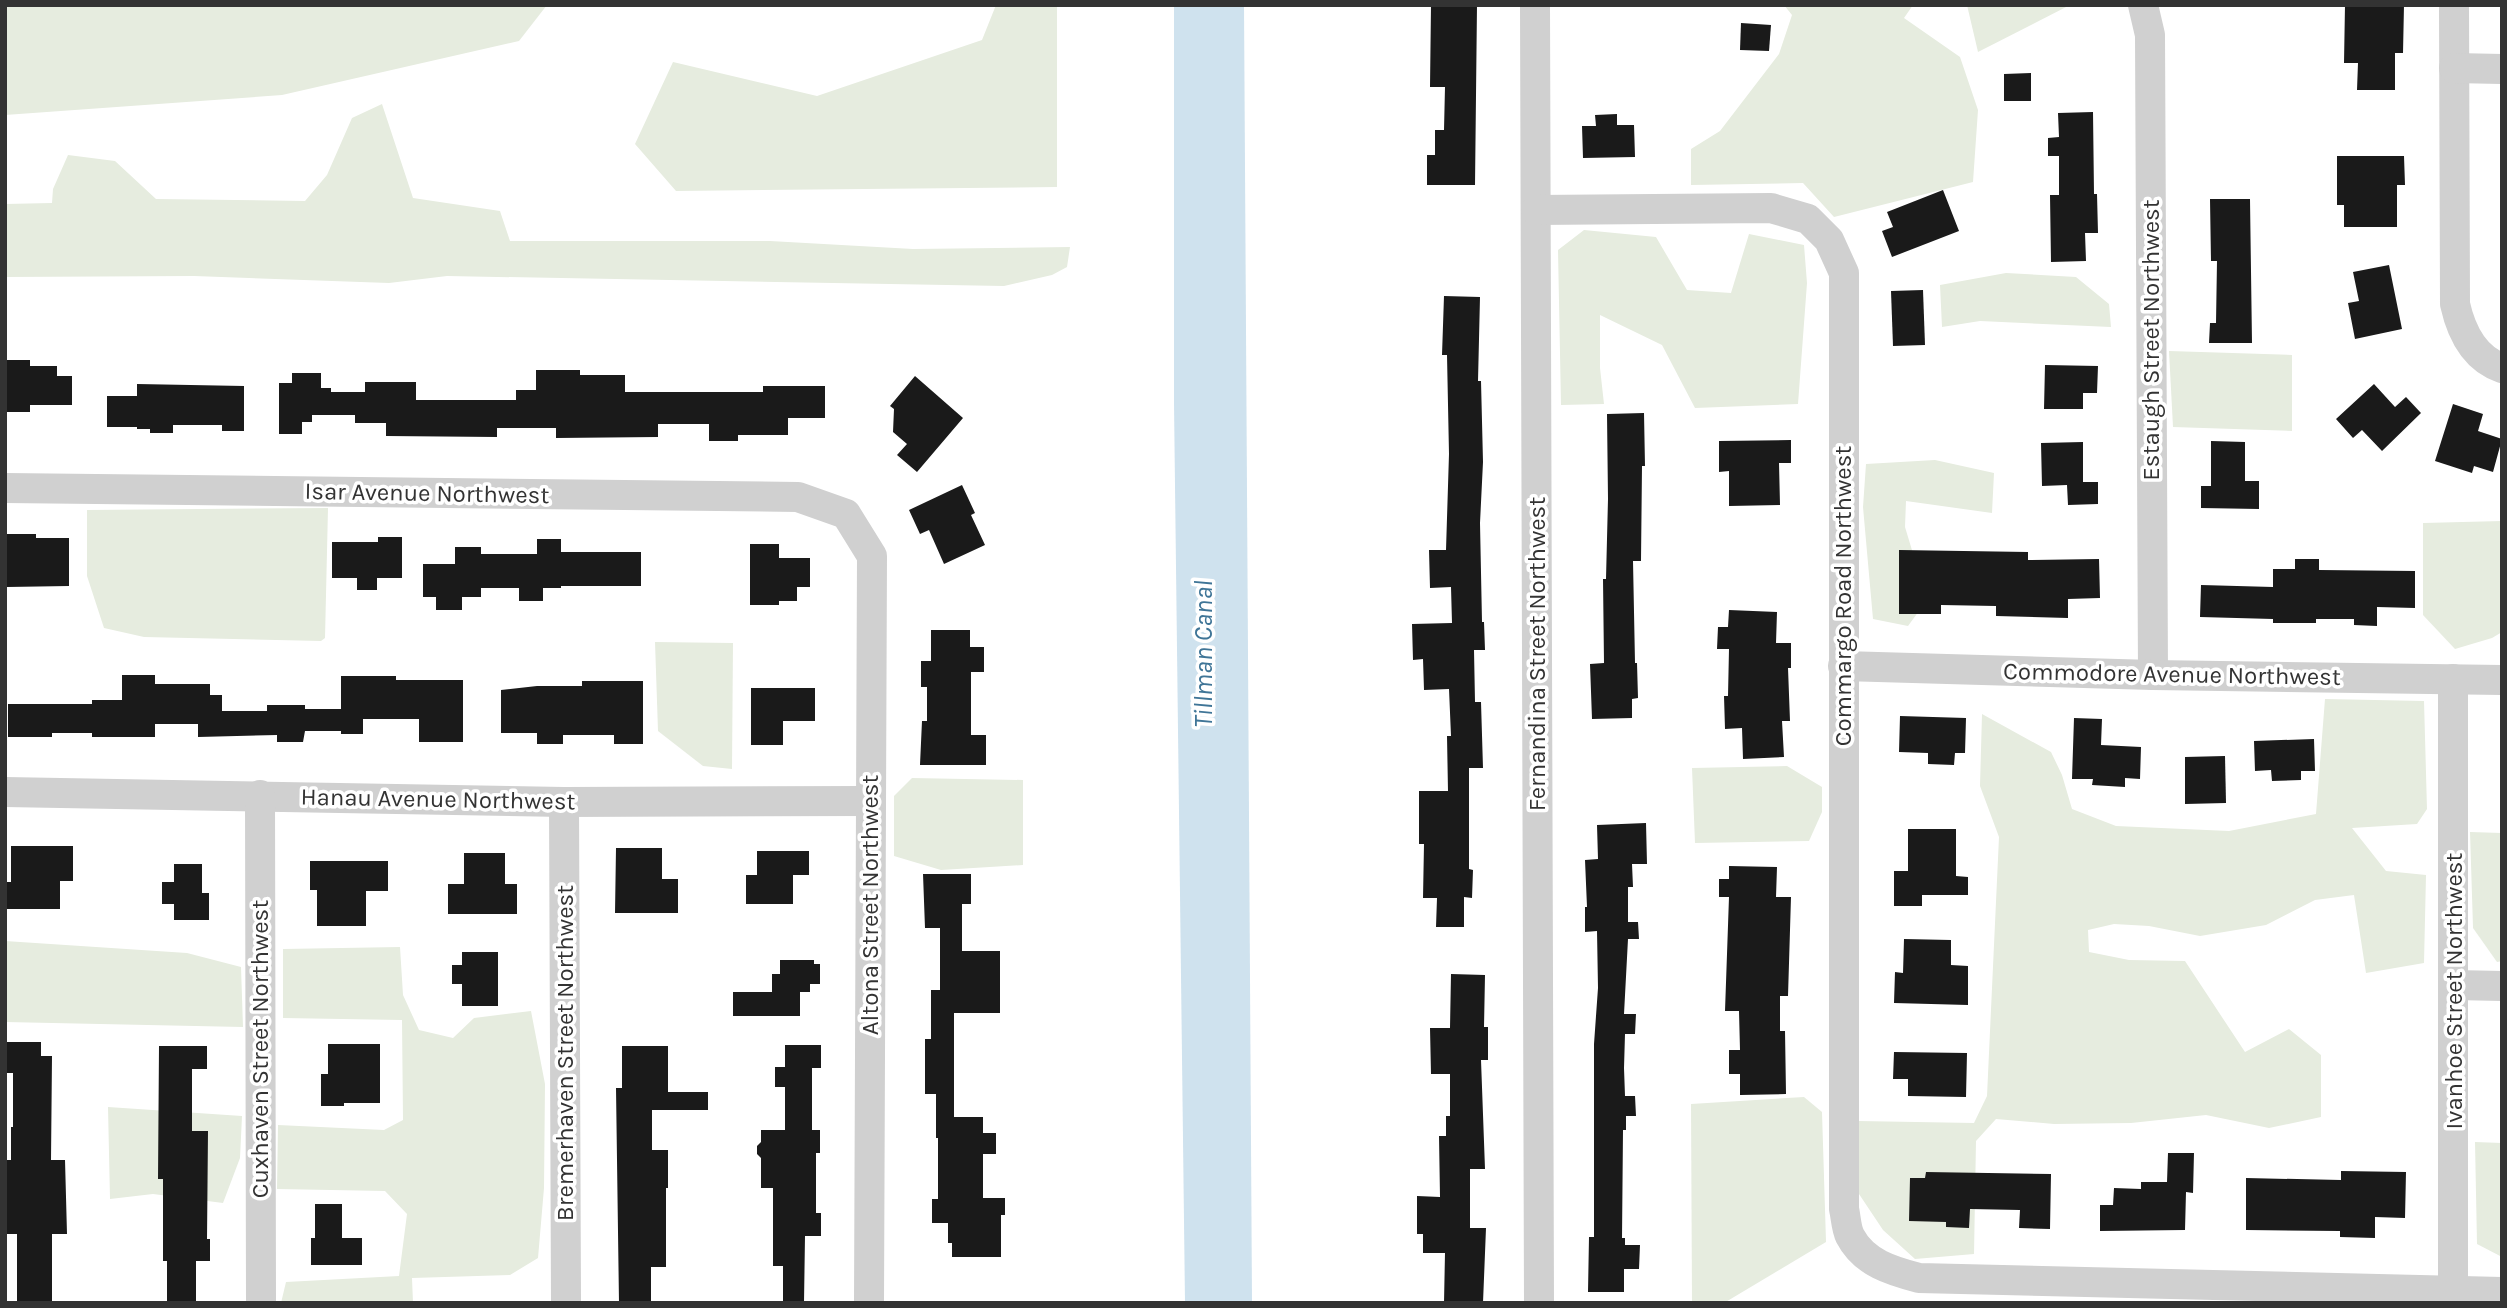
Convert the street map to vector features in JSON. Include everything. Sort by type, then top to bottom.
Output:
[{"type":"street","name":"Fernandina Street Northwest","points":[[1535,5],[1539,1303]]},
{"type":"street","name":"Estaugh Street Northwest","points":[[2143,5],[2150,34],[2153,675]]},
{"type":"street","points":[[2454,5],[2455,304],[2461,329],[2473,348],[2492,365],[2502,368]]},
{"type":"street","points":[[2454,68],[2502,69]]},
{"type":"street","name":"Commargo Road Northwest","points":[[1536,210],[1771,208],[1808,219],[1829,240],[1844,273],[1844,1209],[1849,1235],[1864,1254],[1885,1269],[1919,1278],[2453,1297]]},
{"type":"street","name":"Isar Avenue Northwest","points":[[5,488],[798,497],[846,514]]},
{"type":"street","name":"Altona Street Northwest","points":[[846,514],[872,556],[869,1303]]},
{"type":"street","name":"Commodore Avenue Northwest","points":[[1843,666],[2153,675],[2502,680]]},
{"type":"street","name":"Ivanhoe Street Northwest","points":[[2453,679],[2453,1297]]},
{"type":"street","name":"Hanau Avenue Northwest","points":[[5,792],[564,803],[870,801]]},
{"type":"street","name":"Cuxhaven Street Northwest","points":[[260,795],[261,1303]]},
{"type":"street","name":"Bremerhaven Street Northwest","points":[[564,803],[566,1303]]},
{"type":"street","points":[[2455,985],[2502,986]]},
{"type":"street","points":[[2453,1297],[2502,1292]]},
{"type":"shaded area","points":[[5,5],[547,5],[519,41],[282,95],[5,115]]},
{"type":"shaded area","points":[[996,5],[1057,5],[1057,187],[676,191],[635,144],[673,62],[817,96],[982,40]]},
{"type":"shaded area","points":[[1784,5],[1913,5],[1904,18],[1960,57],[1978,110],[1973,182],[1834,217],[1803,183],[1691,185],[1691,149],[1720,131],[1779,54],[1792,15]]},
{"type":"shaded area","points":[[1967,5],[2070,5],[1978,52]]},
{"type":"shaded area","points":[[382,104],[413,198],[500,211],[510,241],[770,241],[913,249],[1070,247],[1067,267],[1052,275],[1004,286],[447,276],[389,283],[194,276],[5,277],[5,204],[52,203],[53,189],[68,155],[115,161],[156,199],[305,201],[327,175],[352,118]]},
{"type":"shaded area","points":[[1584,230],[1656,237],[1687,290],[1731,293],[1749,234],[1804,245],[1807,283],[1798,404],[1695,408],[1662,345],[1600,315],[1600,368],[1604,404],[1561,405],[1558,250]]},
{"type":"shaded area","points":[[2006,273],[2076,277],[2109,304],[2111,327],[1980,321],[1942,327],[1940,285]]},
{"type":"shaded area","points":[[2169,351],[2292,355],[2292,431],[2173,427]]},
{"type":"shaded area","points":[[1935,460],[1994,473],[1992,513],[1906,501],[1905,527],[1927,600],[1908,626],[1873,619],[1863,507],[1866,464]]},
{"type":"shaded area","points":[[328,508],[325,638],[321,641],[144,637],[104,628],[87,576],[87,510]]},
{"type":"shaded area","points":[[2502,521],[2502,632],[2492,638],[2455,649],[2423,615],[2423,523]]},
{"type":"shaded area","points":[[655,642],[733,643],[732,769],[703,766],[658,731]]},
{"type":"shaded area","points":[[2325,699],[2424,701],[2427,809],[2417,824],[2352,828],[2386,871],[2426,875],[2424,963],[2366,973],[2354,895],[2315,900],[2266,925],[2200,936],[2149,926],[2114,924],[2088,930],[2089,952],[2129,960],[2185,961],[2245,1052],[2289,1029],[2321,1055],[2321,1117],[2269,1128],[2206,1115],[2131,1123],[2054,1124],[1996,1119],[1976,1141],[1974,1254],[1915,1259],[1883,1230],[1859,1194],[1858,1121],[1974,1123],[1987,1096],[1999,837],[1980,786],[1982,714],[2051,752],[2062,775],[2072,809],[2116,826],[2229,831],[2316,814]]},
{"type":"shaded area","points":[[1787,766],[1822,787],[1822,812],[1809,841],[1695,843],[1692,768]]},
{"type":"shaded area","points":[[912,778],[1023,780],[1023,865],[941,870],[894,856],[894,796]]},
{"type":"shaded area","points":[[2470,832],[2502,833],[2502,961],[2497,962],[2473,928]]},
{"type":"shaded area","points":[[5,941],[187,953],[241,967],[243,1027],[5,1022]]},
{"type":"shaded area","points":[[400,947],[403,995],[419,1030],[453,1038],[474,1018],[531,1011],[545,1084],[544,1188],[538,1258],[510,1275],[412,1278],[413,1303],[281,1303],[286,1282],[399,1276],[407,1214],[385,1191],[277,1189],[278,1125],[384,1130],[403,1120],[402,1020],[283,1018],[283,949]]},
{"type":"shaded area","points":[[1804,1097],[1822,1112],[1826,1242],[1724,1303],[1692,1303],[1691,1104]]},
{"type":"shaded area","points":[[108,1107],[242,1116],[240,1158],[223,1203],[153,1194],[110,1199]]},
{"type":"shaded area","points":[[2475,1142],[2502,1143],[2502,1257],[2477,1244]]},
{"type":"water","name":"Tillman Canal","points":[[1174,5],[1244,5],[1252,1303],[1185,1303],[1174,403]]},
{"type":"building","points":[[1431,5],[1477,5],[1475,185],[1427,185],[1427,155],[1435,155],[1435,130],[1444,130],[1445,87],[1430,87]]},
{"type":"building","points":[[2345,5],[2404,5],[2403,53],[2395,53],[2395,90],[2357,90],[2358,63],[2344,63]]},
{"type":"building","points":[[1741,23],[1771,25],[1769,51],[1740,50]]},
{"type":"building","points":[[2031,73],[2031,101],[2004,101],[2004,74]]},
{"type":"building","points":[[2093,112],[2094,194],[2097,194],[2098,233],[2085,233],[2086,261],[2051,262],[2050,195],[2059,195],[2059,156],[2048,156],[2048,138],[2059,137],[2058,113]]},
{"type":"building","points":[[1617,114],[1617,125],[1634,125],[1635,157],[1583,158],[1582,126],[1596,126],[1595,115]]},
{"type":"building","points":[[2337,156],[2404,156],[2405,185],[2397,185],[2397,227],[2344,227],[2344,205],[2337,205]]},
{"type":"building","points":[[1943,190],[1959,231],[1892,257],[1882,231],[1893,227],[1887,212]]},
{"type":"building","points":[[2210,199],[2250,199],[2252,343],[2209,343],[2210,323],[2216,323],[2217,261],[2211,261]]},
{"type":"building","points":[[2389,265],[2402,329],[2355,339],[2348,303],[2359,301],[2353,272]]},
{"type":"building","points":[[1923,290],[1925,345],[1893,346],[1891,291]]},
{"type":"building","points":[[1444,296],[1480,297],[1478,381],[1481,381],[1483,462],[1480,523],[1485,650],[1474,650],[1475,702],[1481,702],[1483,768],[1469,768],[1469,869],[1473,870],[1472,898],[1464,897],[1464,927],[1436,927],[1437,898],[1423,898],[1424,844],[1419,844],[1419,791],[1448,791],[1447,736],[1451,736],[1449,689],[1424,690],[1423,659],[1413,660],[1412,624],[1452,623],[1451,587],[1430,588],[1429,550],[1446,550],[1449,454],[1447,355],[1442,355]]},
{"type":"building","points":[[5,360],[30,360],[30,366],[57,366],[57,376],[72,376],[72,405],[30,405],[30,412],[5,412]]},
{"type":"building","points":[[2045,365],[2098,366],[2097,393],[2083,393],[2083,409],[2044,409]]},
{"type":"building","points":[[536,370],[580,370],[580,375],[625,375],[625,392],[763,392],[763,386],[825,386],[825,418],[788,418],[788,435],[738,435],[738,441],[709,441],[709,424],[658,424],[658,437],[556,438],[556,428],[497,428],[497,437],[386,436],[386,423],[355,423],[355,415],[312,415],[312,422],[302,422],[302,434],[279,434],[279,383],[292,383],[292,373],[321,373],[321,388],[331,388],[331,392],[365,392],[365,382],[416,382],[416,400],[516,400],[516,390],[536,390]]},
{"type":"building","points":[[915,376],[963,418],[917,472],[897,455],[907,444],[893,432],[894,409],[890,406]]},
{"type":"building","points":[[137,384],[244,386],[244,431],[222,431],[222,425],[173,425],[173,433],[150,433],[150,429],[137,427],[107,427],[107,396],[137,396]]},
{"type":"building","points":[[2374,384],[2395,407],[2406,397],[2421,413],[2382,451],[2362,430],[2353,438],[2336,419]]},
{"type":"building","points":[[2453,404],[2483,414],[2478,431],[2502,439],[2493,472],[2474,466],[2472,473],[2435,461]]},
{"type":"building","points":[[1644,413],[1641,561],[1633,561],[1638,698],[1632,699],[1632,718],[1592,719],[1590,664],[1604,663],[1607,414]]},
{"type":"building","points":[[1791,440],[1791,463],[1779,463],[1780,505],[1729,506],[1729,471],[1719,472],[1719,441]]},
{"type":"building","points":[[2211,441],[2245,442],[2245,481],[2259,481],[2259,509],[2201,508],[2201,486],[2211,486]]},
{"type":"building","points":[[2083,442],[2083,482],[2098,482],[2098,504],[2068,505],[2067,485],[2042,486],[2041,443]]},
{"type":"building","points":[[962,485],[975,513],[971,515],[985,545],[944,564],[929,530],[920,534],[909,510]]},
{"type":"building","points":[[7,534],[36,534],[36,538],[69,538],[69,586],[7,587]]},
{"type":"building","points":[[378,537],[402,537],[402,578],[377,578],[377,590],[357,590],[357,578],[332,578],[332,542],[378,542]]},
{"type":"building","points":[[537,539],[561,539],[561,552],[641,552],[641,586],[543,588],[543,601],[519,601],[519,588],[481,588],[481,597],[462,597],[462,610],[436,610],[436,597],[423,597],[423,564],[455,564],[455,547],[481,547],[481,554],[537,554]]},
{"type":"building","points":[[750,544],[779,544],[779,558],[810,558],[810,587],[797,587],[797,601],[779,601],[779,605],[750,605]]},
{"type":"building","points":[[1899,550],[2028,552],[2028,560],[2099,559],[2100,598],[2068,599],[2068,618],[1996,616],[1996,606],[1941,605],[1941,614],[1899,614]]},
{"type":"building","points":[[2295,559],[2319,559],[2319,570],[2415,571],[2415,608],[2377,607],[2377,626],[2354,625],[2354,619],[2316,619],[2316,623],[2273,623],[2273,619],[2200,617],[2201,585],[2273,587],[2273,569],[2295,569]]},
{"type":"building","points":[[1729,610],[1777,612],[1776,643],[1791,643],[1791,668],[1788,668],[1790,721],[1782,721],[1784,757],[1743,759],[1742,728],[1725,729],[1724,696],[1728,696],[1729,649],[1717,649],[1718,627],[1728,627]]},
{"type":"building","points":[[931,630],[970,630],[970,647],[984,647],[984,672],[971,672],[971,735],[986,735],[986,765],[920,765],[922,721],[927,721],[927,687],[921,687],[921,661],[931,661]]},
{"type":"building","points":[[122,675],[155,675],[155,684],[210,684],[210,695],[222,695],[222,711],[267,711],[267,705],[341,709],[341,676],[396,676],[396,680],[463,680],[463,742],[419,742],[419,719],[363,719],[363,734],[305,731],[303,742],[277,742],[277,735],[198,737],[198,724],[155,724],[155,737],[92,737],[92,733],[52,733],[52,737],[8,737],[8,704],[92,704],[92,700],[122,700]]},
{"type":"building","points":[[582,681],[643,681],[643,744],[614,744],[614,735],[563,735],[563,744],[537,744],[537,733],[501,733],[501,690],[537,686],[582,686]]},
{"type":"building","points":[[751,688],[815,688],[815,721],[783,721],[783,745],[751,745]]},
{"type":"building","points":[[1900,716],[1966,718],[1965,753],[1955,753],[1954,765],[1928,764],[1928,753],[1899,752]]},
{"type":"building","points":[[2074,718],[2102,719],[2101,745],[2141,747],[2140,779],[2125,778],[2125,787],[2092,785],[2093,779],[2072,779]]},
{"type":"building","points":[[2314,739],[2315,771],[2301,771],[2301,780],[2272,781],[2271,770],[2255,771],[2254,741]]},
{"type":"building","points":[[2225,756],[2226,803],[2185,804],[2185,757]]},
{"type":"building","points":[[1646,823],[1647,864],[1632,864],[1633,887],[1628,887],[1628,922],[1638,922],[1639,939],[1628,939],[1624,1014],[1636,1014],[1635,1034],[1625,1034],[1624,1068],[1625,1096],[1635,1096],[1636,1116],[1626,1116],[1626,1130],[1623,1130],[1622,1238],[1625,1238],[1625,1245],[1640,1245],[1639,1269],[1624,1269],[1624,1292],[1588,1292],[1589,1237],[1594,1237],[1594,1044],[1598,988],[1597,931],[1585,932],[1585,860],[1598,859],[1597,825]]},
{"type":"building","points":[[1908,829],[1956,829],[1956,876],[1968,877],[1968,895],[1922,895],[1922,906],[1894,906],[1894,871],[1908,871]]},
{"type":"building","points":[[11,846],[73,846],[73,881],[60,881],[60,909],[5,909],[5,882],[11,882]]},
{"type":"building","points":[[616,848],[662,848],[662,879],[678,879],[678,913],[615,913]]},
{"type":"building","points":[[757,851],[809,851],[809,875],[793,875],[793,904],[746,904],[746,875],[757,875]]},
{"type":"building","points":[[464,853],[505,853],[505,884],[517,884],[517,914],[448,914],[448,884],[464,884]]},
{"type":"building","points":[[310,861],[388,861],[388,891],[366,891],[366,926],[317,926],[317,890],[310,890]]},
{"type":"building","points":[[174,864],[202,864],[202,893],[209,893],[209,920],[174,920],[174,904],[162,904],[162,882],[174,882]]},
{"type":"building","points":[[1729,866],[1777,867],[1776,897],[1791,897],[1788,996],[1780,996],[1780,1031],[1785,1031],[1786,1094],[1740,1095],[1740,1074],[1729,1074],[1729,1050],[1740,1050],[1739,1011],[1725,1011],[1729,897],[1719,897],[1719,879],[1729,879]]},
{"type":"building","points":[[923,874],[971,874],[971,904],[962,904],[962,951],[1000,951],[1000,1013],[954,1013],[954,1117],[983,1117],[983,1133],[996,1133],[996,1154],[983,1154],[983,1198],[1005,1198],[1005,1215],[1001,1215],[1001,1257],[952,1257],[952,1243],[948,1243],[948,1223],[932,1223],[932,1199],[938,1199],[938,1138],[936,1094],[925,1094],[925,1039],[931,1039],[931,990],[940,990],[940,928],[925,928]]},
{"type":"building","points":[[1904,939],[1951,940],[1951,965],[1968,966],[1968,1005],[1894,1003],[1895,972],[1903,973]]},
{"type":"building","points":[[462,952],[498,952],[498,1006],[462,1006],[462,984],[452,984],[452,965],[462,965]]},
{"type":"building","points":[[780,960],[814,960],[814,964],[820,964],[820,984],[810,984],[810,992],[800,992],[800,1016],[733,1016],[733,992],[772,992],[772,974],[780,974]]},
{"type":"building","points":[[1451,974],[1485,975],[1484,1027],[1488,1027],[1488,1060],[1481,1060],[1485,1169],[1470,1169],[1470,1228],[1486,1228],[1483,1303],[1444,1303],[1445,1253],[1423,1253],[1423,1234],[1417,1234],[1417,1196],[1440,1197],[1439,1136],[1446,1136],[1446,1116],[1450,1116],[1450,1074],[1431,1074],[1430,1028],[1450,1028]]},
{"type":"building","points":[[5,1042],[41,1042],[41,1056],[52,1056],[51,1160],[65,1160],[67,1234],[52,1234],[52,1303],[17,1303],[17,1234],[5,1234],[5,1160],[11,1160],[13,1073],[5,1073]]},
{"type":"building","points":[[328,1044],[380,1044],[380,1103],[321,1106],[321,1074],[328,1074]]},
{"type":"building","points":[[785,1045],[821,1045],[821,1068],[812,1068],[812,1130],[820,1130],[820,1153],[816,1153],[816,1213],[821,1213],[821,1236],[805,1236],[804,1303],[783,1303],[783,1266],[773,1266],[773,1188],[761,1188],[761,1158],[757,1154],[761,1130],[785,1130],[785,1087],[775,1087],[775,1067],[785,1067]]},
{"type":"building","points":[[159,1046],[207,1046],[207,1069],[192,1069],[192,1131],[208,1131],[207,1239],[210,1239],[210,1261],[196,1261],[196,1303],[167,1303],[167,1261],[163,1261],[163,1179],[158,1179]]},
{"type":"building","points":[[622,1046],[668,1046],[668,1092],[708,1092],[708,1110],[652,1110],[652,1150],[668,1150],[668,1188],[666,1267],[651,1267],[651,1303],[619,1303],[616,1088],[622,1088]]},
{"type":"building","points":[[1894,1052],[1967,1053],[1966,1097],[1908,1096],[1908,1079],[1893,1079]]},
{"type":"building","points":[[2168,1153],[2194,1153],[2193,1193],[2186,1192],[2185,1230],[2100,1231],[2100,1205],[2113,1205],[2114,1188],[2141,1189],[2141,1182],[2167,1182]]},
{"type":"building","points":[[2341,1171],[2406,1172],[2405,1218],[2375,1217],[2375,1238],[2340,1237],[2340,1231],[2246,1230],[2246,1178],[2341,1180]]},
{"type":"building","points":[[1926,1172],[2051,1174],[2050,1229],[2019,1228],[2020,1210],[1970,1209],[1969,1228],[1946,1227],[1946,1222],[1909,1221],[1910,1178],[1925,1178]]},
{"type":"building","points":[[315,1204],[342,1204],[342,1238],[362,1238],[362,1265],[311,1265],[311,1238],[315,1238]]}]
